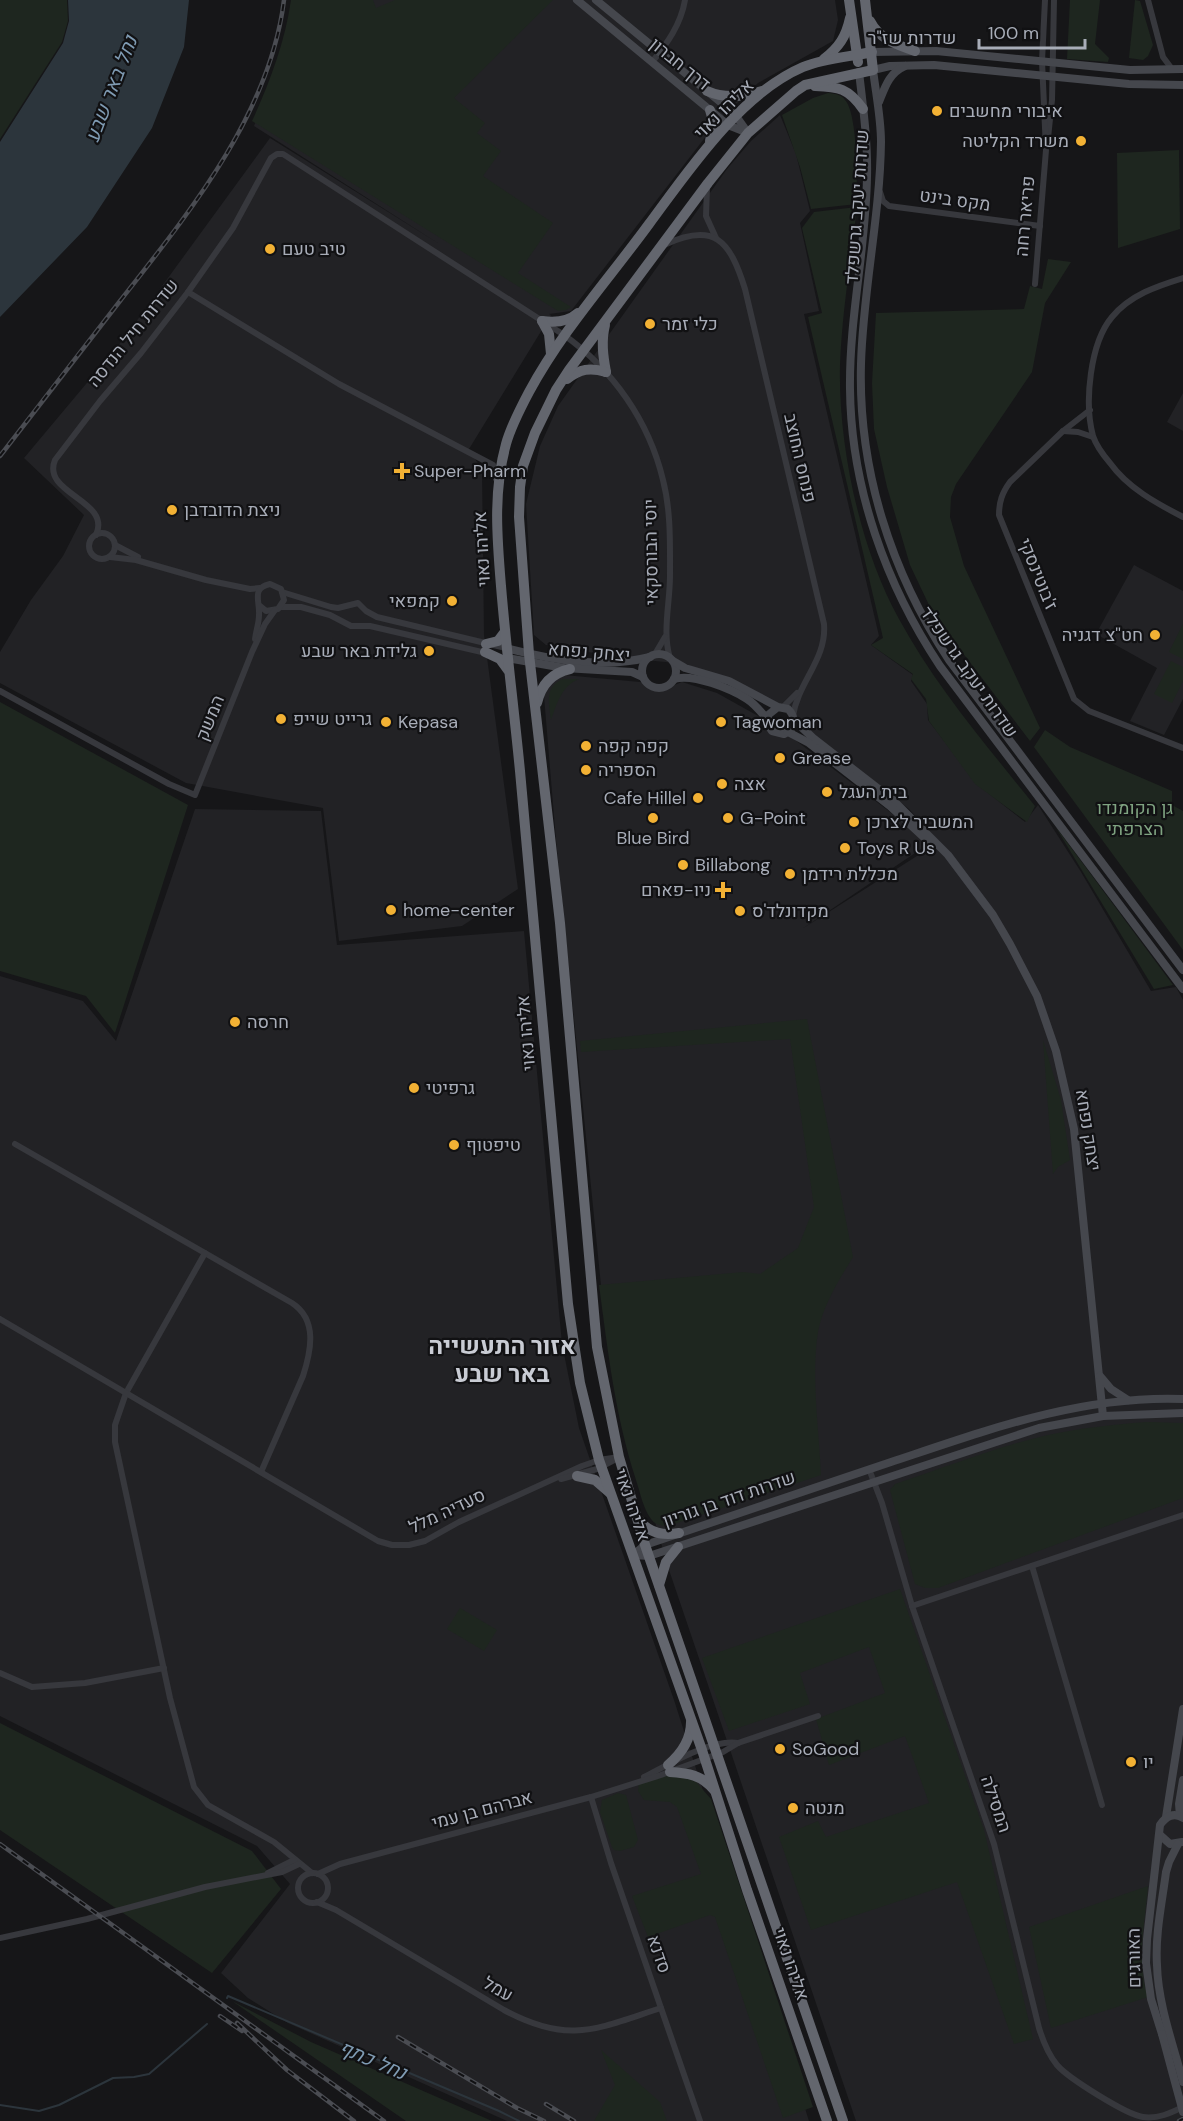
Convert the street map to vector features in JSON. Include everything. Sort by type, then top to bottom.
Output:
[{"type":"highway","points":[[865,0],[873,70]]},
{"type":"highway","points":[[850,5],[859,72]]},
{"type":"highway","points":[[822,61],[835,50],[845,36],[850,5]]},
{"type":"highway","points":[[866,13],[871,24],[883,37],[915,51]]},
{"type":"highway","name":"שדרות שז\"ר","points":[[857,55],[872,52]]},
{"type":"highway","name":"אליהו נאוי","points":[[827,2121],[751,1901],[704,1755],[600,1463],[580,1383],[568,1304],[519,767],[504,633],[496,527],[498,486],[507,442],[516,417],[551,354],[709,145],[736,116],[783,77],[822,61],[857,55]]},
{"type":"highway","name":"אליהו נאוי","points":[[843,2121],[645,1545],[619,1457],[606,1397],[595,1325],[560,923],[530,659],[519,518],[520,488],[528,450],[545,411],[585,350],[708,183],[748,133],[796,91],[805,85],[873,70]]},
{"type":"highway","points":[[805,85],[837,87],[854,97],[863,109]]},
{"type":"highway","points":[[707,91],[717,95],[743,96],[768,90]]},
{"type":"highway","points":[[709,145],[714,124],[710,110]]},
{"type":"highway","points":[[543,321],[571,319],[586,306]]},
{"type":"highway","points":[[543,321],[549,334],[551,354]]},
{"type":"highway","points":[[560,385],[580,370],[590,368],[606,372],[602,336],[606,321]]},
{"type":"highway","points":[[504,633],[498,641],[486,648],[509,670]]},
{"type":"highway","points":[[536,712],[538,697],[547,681],[562,671],[570,669]]},
{"type":"highway","points":[[577,1476],[595,1480],[612,1496]]},
{"type":"highway","points":[[638,1519],[645,1527],[655,1532],[679,1533]]},
{"type":"highway","points":[[659,1585],[666,1562],[678,1547]]},
{"type":"highway","points":[[691,1719],[691,1729],[685,1745],[669,1768],[697,1776],[706,1781],[716,1792]]},
{"type":"main road","name":"דרך חברון","points":[[577,0],[710,110],[728,124],[748,133]]},
{"type":"main road","name":"דרך חברון","points":[[596,0],[736,116],[748,133]]},
{"type":"main road","name":"שדרות שז\"ר","points":[[872,52],[915,51],[1150,71],[1180,70]]},
{"type":"main road","name":"שדרות שז\"ר","points":[[873,70],[907,65],[934,65],[1053,78],[1157,86],[1183,85]]},
{"type":"main road","points":[[878,106],[890,77],[898,69],[907,65]]},
{"type":"main road","name":"שדרות יעקב גרשפלד","points":[[873,70],[881,141],[861,363],[862,411],[868,463],[875,493],[902,577],[921,616],[949,660],[1183,970]]},
{"type":"main road","name":"שדרות יעקב גרשפלד","points":[[859,72],[867,177],[850,362],[852,431],[864,496],[892,581],[921,638],[940,666],[1183,989]]},
{"type":"main road","points":[[507,653],[530,659]]},
{"type":"main road","points":[[672,660],[676,670],[674,678],[667,686],[657,688],[648,684],[643,677],[643,666],[652,656],[660,654],[672,660],[685,668],[729,681],[788,709],[794,718],[794,725],[788,732],[780,734],[772,732],[767,719],[748,700],[726,688],[690,678],[674,678]]},
{"type":"main road","name":"יצחק נפחא","points":[[530,659],[597,662],[633,661],[652,656]]},
{"type":"main road","name":"יצחק נפחא","points":[[530,659],[570,669],[624,671],[643,677]]},
{"type":"main road","points":[[767,719],[771,711],[780,707]]},
{"type":"main road","name":"יצחק נפחא","points":[[794,718],[813,738],[921,825],[963,874],[993,915],[1037,996],[1056,1051],[1070,1107],[1078,1160],[1103,1416]]},
{"type":"main road","name":"יצחק נפחא","points":[[788,732],[809,743],[890,806],[963,874]]},
{"type":"main road","points":[[1098,1374],[1111,1389],[1129,1400]]},
{"type":"main road","name":"שדרות דוד בן גוריון","points":[[633,1555],[645,1545],[679,1533],[1036,1415],[1101,1403],[1183,1399]]},
{"type":"main road","name":"שדרות דוד בן גוריון","points":[[633,1555],[649,1557],[1019,1434],[1103,1416],[1183,1413]]},
{"type":"main road","points":[[1183,1709],[1166,1817],[1171,1815],[1182,1817],[1179,1804],[1183,1780]]},
{"type":"main road","name":"האורגים","points":[[1166,1817],[1160,1825],[1146,1963],[1151,1999],[1183,2082]]},
{"type":"main road","points":[[1160,1835],[1170,1844],[1181,1843]]},
{"type":"main road","name":"האורגים","points":[[1181,1843],[1168,1862],[1157,1942],[1158,1982],[1183,2112]]},
{"type":"street","points":[[651,62],[660,52],[682,15],[685,0]]},
{"type":"street","name":"פריאר רחה","points":[[1045,0],[1042,77],[1046,150]]},
{"type":"street","name":"פריאר רחה","points":[[1035,284],[1046,150],[1051,119],[1054,0]]},
{"type":"street","points":[[1148,0],[1166,64],[1180,70]]},
{"type":"street","points":[[1150,71],[1160,65],[1163,57]]},
{"type":"street","name":"שדרות חיל הנדסה","points":[[96,535],[99,526],[97,516],[56,479],[53,466],[57,456],[188,292],[233,228],[271,158],[280,154],[288,157]]},
{"type":"street","name":"יוסי הבורסקאי","points":[[288,157],[564,335],[585,350],[619,386],[653,448],[664,481],[669,522],[670,563],[666,634],[672,660]]},
{"type":"street","name":"פנחס החוצב","points":[[708,183],[705,197],[706,216],[716,239],[735,260],[745,289],[825,633],[821,653],[802,688],[794,718]]},
{"type":"street","name":"מקס בינט","points":[[878,186],[883,201],[889,206],[1040,226]]},
{"type":"street","points":[[662,246],[694,234],[704,234],[716,239]]},
{"type":"street","points":[[1183,278],[1140,294],[1111,318],[1099,338],[1090,385],[1090,410],[1094,437],[1110,463],[1132,487],[1183,517]]},
{"type":"street","points":[[188,292],[339,384],[493,465],[498,486]]},
{"type":"street","name":"ז'בוטינסקי","points":[[1090,410],[1063,431],[1028,464],[1004,491],[999,504],[1001,523],[1074,699],[1089,711],[1183,748]]},
{"type":"street","points":[[1063,431],[1078,432],[1094,437]]},
{"type":"street","points":[[110,556],[115,551],[110,535],[101,533],[96,535],[90,544],[90,552],[100,559],[110,556],[128,558],[250,589],[274,585],[282,592],[331,607],[358,603],[366,612],[383,619],[507,653]]},
{"type":"street","points":[[115,545],[149,563]]},
{"type":"street","points":[[229,584],[258,602],[266,611],[301,607],[354,627],[361,625],[486,648]]},
{"type":"street","points":[[258,602],[260,588]]},
{"type":"street","points":[[278,608],[284,600],[282,592]]},
{"type":"street","name":"המשק","points":[[252,652],[259,618],[258,602]]},
{"type":"street","points":[[345,622],[342,616],[346,606]]},
{"type":"street","name":"המשק","points":[[0,691],[169,784],[195,795],[252,652],[265,624],[278,608]]},
{"type":"street","points":[[361,625],[366,612]]},
{"type":"street","name":"יוסי הבורסקאי","points":[[652,656],[666,634]]},
{"type":"street","name":"פנחס החוצב","points":[[780,707],[802,688]]},
{"type":"street","points":[[15,1144],[300,1308],[310,1326],[308,1362],[261,1472]]},
{"type":"street","points":[[205,1254],[126,1393],[115,1425],[115,1442],[170,1698],[194,1787],[208,1805],[274,1842],[297,1864],[326,1882]]},
{"type":"street","name":"סעדיה מלל","points":[[0,1319],[378,1541],[392,1545],[409,1545],[424,1541],[459,1522],[551,1481],[619,1457]]},
{"type":"street","name":"סעדיה מלל","points":[[551,1481],[577,1476],[600,1463]]},
{"type":"street","name":"המסילה","points":[[869,1469],[882,1503],[912,1606],[994,1844],[1044,2043],[1052,2058],[1063,2071],[1132,2114],[1155,2117],[1183,2107]]},
{"type":"street","points":[[912,1606],[1183,1515]]},
{"type":"street","points":[[1032,1566],[1102,1805]]},
{"type":"street","points":[[0,1673],[32,1687],[85,1683],[164,1668]]},
{"type":"street","name":"אברהם בן עמי","points":[[315,1874],[340,1864],[591,1797],[717,1750],[818,1716]]},
{"type":"street","name":"סדנא","points":[[591,1797],[611,1863],[700,2121]]},
{"type":"street","points":[[0,1938],[87,1919],[205,1887],[260,1876],[297,1864]]},
{"type":"street","points":[[297,1864],[298,1890],[302,1898],[309,1903],[317,1902],[326,1894],[326,1882],[340,1864]]},
{"type":"street","points":[[299,1882],[304,1876],[315,1874]]},
{"type":"street","name":"עמל","points":[[326,1894],[336,1910]]},
{"type":"street","name":"עמל","points":[[317,1902],[336,1910],[504,2010],[548,2028],[562,2031],[590,2030],[661,2008]]},
{"type":"shaded area","points":[[292,0],[835,0],[838,20],[833,41],[758,83],[717,122],[571,311],[549,314],[551,315],[469,449],[482,470],[484,635],[518,889],[462,926],[339,941],[323,808],[186,783],[0,683],[0,652],[31,600],[63,556],[84,515],[24,458],[122,341],[270,138],[441,245],[254,126],[282,57]]},
{"type":"shaded area","points":[[780,115],[796,154],[810,211],[800,223],[819,311],[804,314],[879,636],[871,645],[913,675],[911,681],[927,704],[928,720],[978,785],[1025,822],[1038,805],[1081,872],[1151,991],[1176,987],[1183,1000],[1183,2121],[856,2121],[668,1567],[622,1407],[605,1325],[556,840],[544,696],[548,686],[564,675],[640,682],[662,690],[682,682],[717,693],[778,727],[890,812],[927,845],[802,929],[939,842],[909,809],[770,699],[686,664],[624,658],[546,645],[534,635],[526,504],[540,446],[558,406],[727,169],[751,141]]},
{"type":"shaded area","points":[[1183,393],[1183,431],[1167,422]]},
{"type":"shaded area","points":[[1134,565],[1183,591],[1183,699],[1164,735],[1130,721],[1157,668],[1096,634]]},
{"type":"shaded area","points":[[195,809],[321,811],[337,945],[524,931],[562,1344],[579,1428],[674,1700],[809,2121],[507,2121],[288,2023],[248,1998],[221,1973],[290,1884],[257,1846],[0,1716],[0,976],[83,1001],[116,1041]]},
{"type":"green space","points":[[0,0],[67,0],[68,21],[62,42],[0,139]]},
{"type":"green space","points":[[291,0],[373,0],[376,8],[395,0],[553,0],[454,98],[485,123],[477,133],[501,151],[483,176],[553,223],[518,273],[571,307],[558,311],[252,121],[276,62]]},
{"type":"green space","points":[[1070,0],[1100,0],[1095,44],[1109,58],[1108,62],[1067,59]]},
{"type":"green space","points":[[1135,0],[1140,1],[1153,45],[1148,56],[1143,60],[1129,58]]},
{"type":"green space","points":[[828,93],[843,98],[852,119],[856,150],[857,204],[811,209],[800,167],[782,115],[813,98]]},
{"type":"green space","points":[[1179,150],[1180,229],[1118,248],[1117,153]]},
{"type":"green space","points":[[857,207],[843,325],[840,396],[848,462],[863,529],[885,591],[913,644],[963,716],[1035,806],[1027,822],[975,784],[929,721],[926,699],[911,679],[913,674],[871,645],[883,638],[808,317],[822,313],[802,228],[814,212]]},
{"type":"green space","points":[[1048,259],[1071,262],[1045,303],[1032,372],[956,484],[951,497],[950,517],[964,566],[1040,728],[1030,741],[949,635],[929,605],[910,565],[887,487],[874,429],[872,383],[876,313],[1024,309],[1030,286],[1042,289]]},
{"type":"green space","points":[[1183,624],[1183,659],[1169,652]]},
{"type":"green space","points":[[1171,661],[1183,667],[1183,681],[1172,703],[1154,694]]},
{"type":"green space","points":[[563,679],[579,679],[564,691],[551,720],[550,691],[557,682]]},
{"type":"green space","points":[[0,702],[188,805],[115,1033],[86,996],[0,971]]},
{"type":"green space","name":"גן הקומנדו הצרפתי","points":[[1045,730],[1070,747],[1172,791],[1172,805],[1183,811],[1183,950],[1034,747]]},
{"type":"green space","points":[[1055,826],[1173,985],[1154,989]]},
{"type":"green space","points":[[807,1019],[853,1257],[828,1302],[818,1332],[815,1385],[821,1475],[671,1525],[660,1525],[648,1515],[629,1456],[613,1383],[599,1285],[743,1272],[760,1274],[798,1248],[814,1207],[790,1039],[581,1052],[580,1041]]},
{"type":"green space","points":[[1043,1040],[1061,1100],[1070,1160],[1058,1167],[1053,1174]]},
{"type":"green space","points":[[1148,1422],[1183,1423],[1183,1498],[938,1588],[925,1588],[915,1584],[890,1490],[895,1484],[990,1451],[1048,1435]]},
{"type":"green space","points":[[900,1589],[984,1830],[1033,2039],[1014,2044],[957,1882],[811,1930],[779,1837],[818,1821],[826,1837],[929,1803],[905,1736],[829,1765],[816,1719],[885,1693],[869,1647],[800,1673],[810,1704],[729,1731],[702,1658]]},
{"type":"green space","points":[[460,1608],[497,1630],[484,1651],[447,1629]]},
{"type":"green space","points":[[0,1723],[252,1851],[281,1889],[212,1973],[0,1830]]},
{"type":"green space","points":[[675,1774],[696,1782],[711,1799],[813,2107],[783,2118],[715,1917],[710,1915],[648,1937],[632,1896],[701,1874],[677,1807],[670,1802],[644,1800],[638,1791],[639,1784],[646,1780]]},
{"type":"green space","points":[[618,1793],[626,1795],[638,1840],[634,1847],[620,1851],[612,1847],[600,1812],[602,1800]]},
{"type":"green space","points":[[1148,1886],[1142,1956],[1144,1984],[1148,1997],[1051,2028],[1029,1927]]},
{"type":"green space","points":[[232,2001],[311,2042],[492,2121],[406,2121]]},
{"type":"green space","points":[[601,2050],[660,2102],[667,2121],[594,2121],[615,2085]]},
{"type":"water","name":"נחל באר שבע","points":[[68,0],[189,0],[184,47],[152,128],[87,227],[0,317],[0,142],[63,43],[69,21]]},
{"type":"waterway","name":"נחל כתף","points":[[227,1998],[228,1996],[519,2121]]},
{"type":"waterway","name":"נחל כתף","points":[[0,2105],[39,2111],[59,2105],[113,2078],[149,2074],[207,2024]]},
{"type":"railway","points":[[0,456],[173,233],[223,160],[262,83],[276,42],[284,0]]},
{"type":"railway","points":[[0,1844],[384,2121]]},
{"type":"railway","points":[[220,2016],[242,2031]]},
{"type":"railway","points":[[237,2023],[287,2070],[354,2121]]},
{"type":"railway","points":[[398,2037],[517,2108],[544,2121]]},
{"type":"railway","points":[[546,2104],[574,2121]]},
{"type":"railway","points":[[1179,2121],[1183,2119]]},
{"type":"place","name":"איבורי מחשבים","points":[[937,111]]},
{"type":"place","name":"משרד הקליטה","points":[[1081,141]]},
{"type":"place","name":"טיב טעם","points":[[270,249]]},
{"type":"place","name":"כלי זמר","points":[[650,324]]},
{"type":"place","name":"Super-Pharm","points":[[402,471]]},
{"type":"place","name":"ניצת הדובדבן","points":[[172,510]]},
{"type":"place","name":"קמפאי","points":[[452,601]]},
{"type":"place","name":"חט''צ דגניה","points":[[1155,635]]},
{"type":"place","name":"גלידת באר שבע","points":[[429,651]]},
{"type":"place","name":"גרייט שייפ","points":[[281,719]]},
{"type":"place","name":"Kepasa","points":[[386,722]]},
{"type":"place","name":"Tagwoman","points":[[721,722]]},
{"type":"place","name":"קפה קפה","points":[[586,746]]},
{"type":"place","name":"Grease","points":[[780,758]]},
{"type":"place","name":"הספריה","points":[[586,770]]},
{"type":"place","name":"אצה","points":[[722,784]]},
{"type":"place","name":"בית העגל","points":[[827,792]]},
{"type":"place","name":"Cafe Hillel","points":[[698,798]]},
{"type":"place","name":"Blue Bird","points":[[653,818]]},
{"type":"place","name":"G-Point","points":[[728,818]]},
{"type":"place","name":"המשביר לצרכן","points":[[854,822]]},
{"type":"place","name":"Toys R Us","points":[[845,848]]},
{"type":"place","name":"Billabong","points":[[683,865]]},
{"type":"place","name":"מכללת רידמן","points":[[790,874]]},
{"type":"place","name":"ניו-פארם","points":[[723,890]]},
{"type":"place","name":"home-center","points":[[391,910]]},
{"type":"place","name":"מקדונלד'ס","points":[[740,911]]},
{"type":"place","name":"חרסה","points":[[235,1022]]},
{"type":"place","name":"גרפיטי","points":[[414,1088]]},
{"type":"place","name":"טיפטוף","points":[[454,1145]]},
{"type":"place","name":"SoGood","points":[[780,1749]]},
{"type":"place","name":"יו","points":[[1131,1762]]},
{"type":"place","name":"מנטה","points":[[793,1808]]},
{"type":"district","name":"אזור התעשייה באר שבע","points":[[502,1359]]}]
